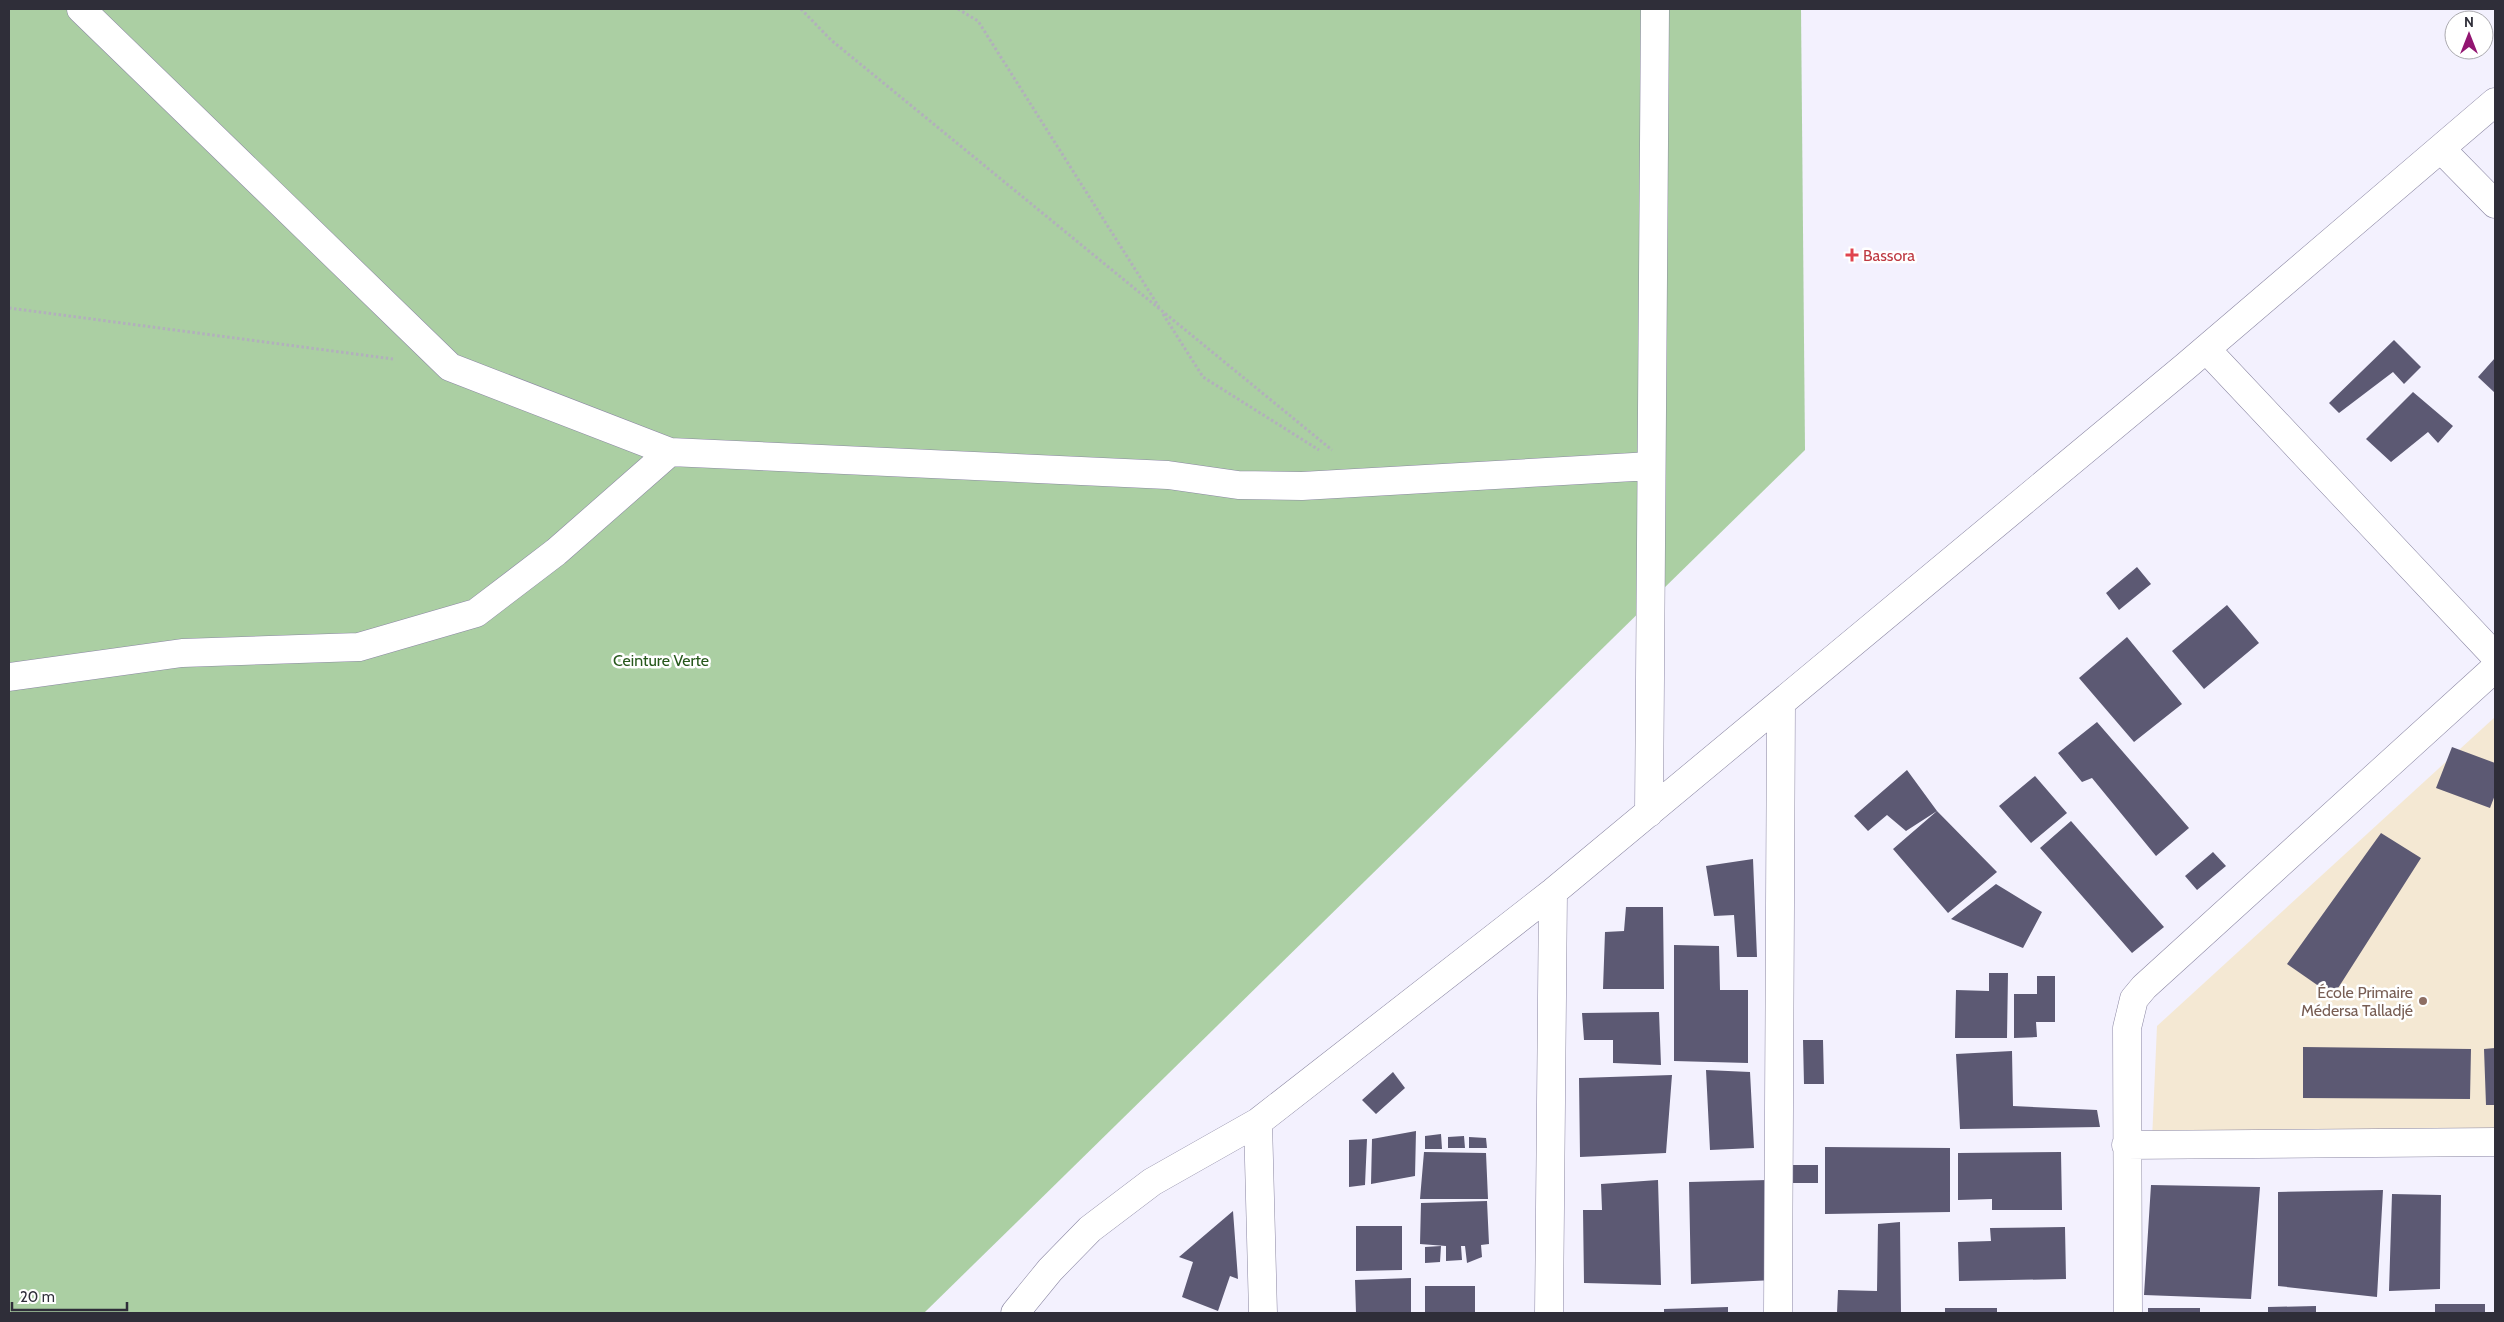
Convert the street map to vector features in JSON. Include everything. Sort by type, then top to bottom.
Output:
[{"type":"street","points":[[81,9],[450,367],[670,452],[1168,475],[1238,485],[1302,486],[1651,466]]},
{"type":"street","points":[[1649,813],[1655,9]]},
{"type":"street","points":[[1016,1313],[1050,1270],[1090,1229],[1152,1182],[1258,1122],[1553,892],[2206,348],[2495,102]]},
{"type":"street","points":[[2441,149],[2495,204]]},
{"type":"street","points":[[2206,348],[2495,656]]},
{"type":"street","points":[[9,677],[182,653],[360,647],[476,613],[556,552],[670,452]]},
{"type":"street","points":[[2128,1313],[2127,1028],[2134,999],[2144,987],[2495,668]]},
{"type":"street","points":[[1778,1313],[1782,703]]},
{"type":"street","points":[[1549,1313],[1553,892]]},
{"type":"street","points":[[1258,1122],[1263,1313]]},
{"type":"street","points":[[2126,1145],[2495,1142]]},
{"type":"path","points":[[802,9],[831,40],[1371,482]]},
{"type":"path","points":[[958,9],[978,21],[1203,377],[1321,451]]},
{"type":"path","points":[[9,308],[450,367]]},
{"type":"shaded area","points":[[2495,717],[2495,1140],[2152,1140],[2157,1026]]},
{"type":"green space","name":"Ceinture Verte","points":[[9,9],[1801,9],[1805,450],[924,1313],[9,1313]]},
{"type":"building","points":[[2394,340],[2421,367],[2404,384],[2393,372],[2339,413],[2329,403]]},
{"type":"building","points":[[2495,358],[2495,393],[2478,377]]},
{"type":"building","points":[[2413,392],[2453,426],[2438,443],[2428,432],[2391,462],[2366,439]]},
{"type":"building","points":[[2137,567],[2151,584],[2119,610],[2106,593]]},
{"type":"building","points":[[2227,605],[2259,643],[2204,689],[2172,651]]},
{"type":"building","points":[[2127,637],[2182,704],[2134,742],[2079,678]]},
{"type":"building","points":[[2097,722],[2189,828],[2156,856],[2092,778],[2082,782],[2058,753]]},
{"type":"building","points":[[2452,747],[2495,763],[2495,795],[2490,808],[2436,788]]},
{"type":"building","points":[[1907,770],[1937,811],[1906,831],[1887,815],[1868,831],[1854,816]]},
{"type":"building","points":[[2035,776],[2067,813],[2031,843],[1999,806]]},
{"type":"building","points":[[1937,811],[1997,872],[1948,913],[1893,849]]},
{"type":"building","points":[[2071,821],[2164,927],[2132,953],[2040,848]]},
{"type":"building","points":[[2381,833],[2421,858],[2333,996],[2287,964]]},
{"type":"building","points":[[2213,852],[2226,866],[2197,890],[2185,876]]},
{"type":"building","points":[[1753,859],[1757,957],[1737,957],[1734,915],[1714,916],[1706,866]]},
{"type":"building","points":[[1996,884],[2042,912],[2023,948],[1951,919]]},
{"type":"building","points":[[1626,907],[1663,907],[1664,989],[1603,989],[1605,932],[1624,931]]},
{"type":"building","points":[[1674,945],[1719,946],[1720,990],[1748,990],[1748,1063],[1674,1061]]},
{"type":"building","points":[[1989,973],[2008,973],[2007,1038],[1955,1038],[1956,990],[1989,991]]},
{"type":"building","points":[[2037,976],[2055,976],[2055,1022],[2036,1022],[2037,1037],[2014,1038],[2014,994],[2037,994]]},
{"type":"building","points":[[1659,1012],[1661,1065],[1613,1063],[1613,1040],[1584,1040],[1582,1013]]},
{"type":"building","points":[[1803,1040],[1823,1040],[1824,1084],[1804,1084]]},
{"type":"building","points":[[2303,1047],[2471,1049],[2470,1099],[2303,1098]]},
{"type":"building","points":[[2495,1048],[2495,1105],[2486,1105],[2484,1049]]},
{"type":"building","points":[[2012,1051],[2013,1106],[2097,1110],[2100,1127],[1960,1129],[1956,1054]]},
{"type":"building","points":[[1706,1070],[1750,1072],[1754,1148],[1710,1150]]},
{"type":"building","points":[[1393,1072],[1405,1088],[1376,1114],[1362,1100]]},
{"type":"building","points":[[1672,1075],[1666,1153],[1580,1157],[1579,1078]]},
{"type":"building","points":[[1416,1131],[1415,1176],[1371,1184],[1372,1139]]},
{"type":"building","points":[[1441,1134],[1442,1149],[1425,1149],[1425,1136]]},
{"type":"building","points":[[1464,1136],[1465,1148],[1448,1148],[1448,1137]]},
{"type":"building","points":[[1469,1137],[1486,1138],[1487,1148],[1469,1148]]},
{"type":"building","points":[[1367,1139],[1365,1185],[1349,1187],[1349,1140]]},
{"type":"building","points":[[1825,1147],[1950,1148],[1950,1212],[1825,1214]]},
{"type":"building","points":[[1424,1152],[1486,1153],[1488,1199],[1420,1199]]},
{"type":"building","points":[[2061,1152],[2062,1210],[1992,1210],[1992,1199],[1958,1200],[1958,1153]]},
{"type":"building","points":[[1786,1165],[1818,1165],[1818,1183],[1786,1183]]},
{"type":"building","points":[[1658,1180],[1661,1285],[1584,1283],[1583,1210],[1602,1210],[1601,1184]]},
{"type":"building","points":[[1768,1180],[1774,1280],[1691,1284],[1689,1182]]},
{"type":"building","points":[[2151,1185],[2260,1187],[2251,1299],[2144,1295]]},
{"type":"building","points":[[2383,1190],[2377,1297],[2278,1286],[2278,1192]]},
{"type":"building","points":[[2392,1194],[2441,1195],[2440,1289],[2389,1291]]},
{"type":"building","points":[[1487,1201],[1489,1244],[1481,1245],[1482,1257],[1467,1263],[1465,1246],[1461,1246],[1462,1260],[1446,1261],[1446,1246],[1420,1244],[1421,1203]]},
{"type":"building","points":[[1233,1211],[1238,1279],[1230,1276],[1218,1311],[1182,1297],[1193,1262],[1179,1257]]},
{"type":"building","points":[[1900,1222],[1901,1313],[1837,1313],[1838,1290],[1877,1291],[1878,1224]]},
{"type":"building","points":[[1356,1226],[1402,1226],[1402,1270],[1356,1271]]},
{"type":"building","points":[[2065,1227],[2066,1279],[1959,1281],[1958,1242],[1991,1241],[1990,1228]]},
{"type":"building","points":[[1441,1246],[1440,1262],[1425,1263],[1425,1247]]},
{"type":"building","points":[[1411,1278],[1411,1313],[1356,1313],[1355,1280]]},
{"type":"building","points":[[1425,1286],[1475,1286],[1475,1313],[1425,1313]]},
{"type":"building","points":[[2435,1304],[2485,1304],[2485,1313],[2435,1313]]},
{"type":"building","points":[[2316,1306],[2316,1313],[2268,1313],[2268,1307]]},
{"type":"building","points":[[1728,1307],[1728,1313],[1664,1313],[1664,1309]]},
{"type":"building","points":[[1945,1308],[1997,1308],[1997,1313],[1945,1313]]},
{"type":"building","points":[[2148,1308],[2200,1308],[2200,1313],[2148,1313]]},
{"type":"place","name":"Bassora","points":[[1852,255]]},
{"type":"place","name":"École Primaire Médersa Talladjé","points":[[2423,1001]]}]
